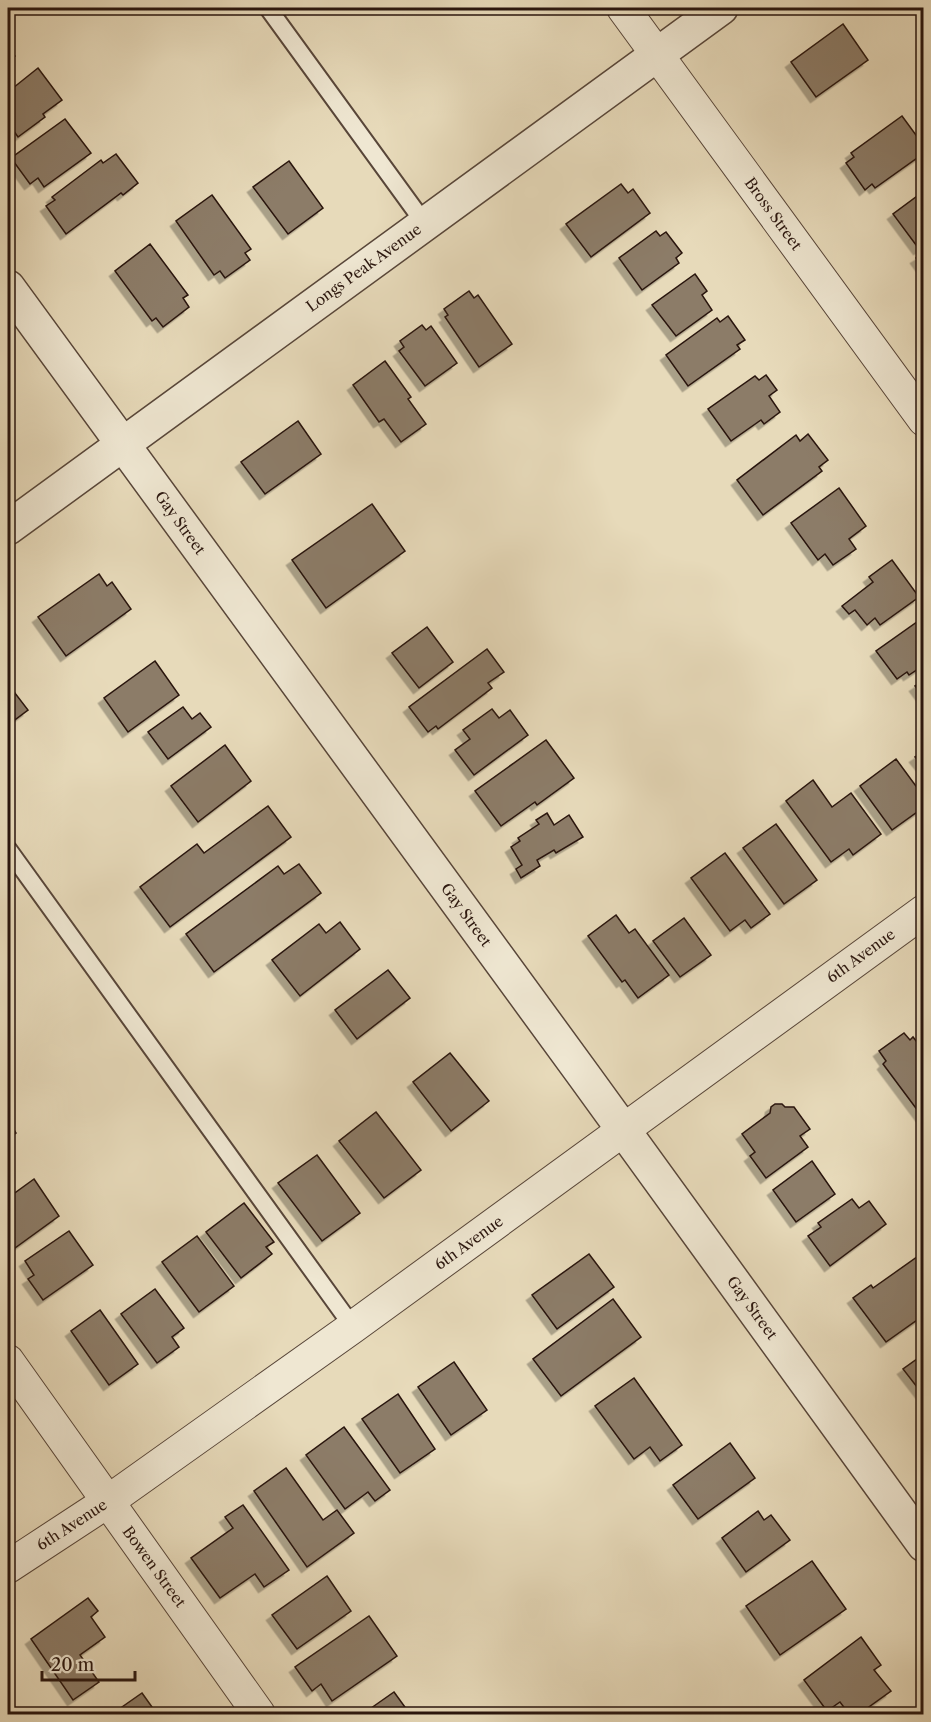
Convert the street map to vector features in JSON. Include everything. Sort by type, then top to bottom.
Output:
[{"type":"street","name":"Bross Street","points":[[623,8],[924,420]]},
{"type":"street","name":"Longs Peak Avenue","points":[[8,528],[721,8]]},
{"type":"street","name":"Gay Street","points":[[8,287],[924,1545]]},
{"type":"street","name":"6th Avenue","points":[[8,1567],[107,1502],[353,1327],[924,910]]},
{"type":"street","name":"Bowen Street","points":[[8,1362],[259,1714]]},
{"type":"lane","points":[[267,8],[424,224]]},
{"type":"lane","points":[[8,849],[353,1327]]},
{"type":"building","points":[[843,24],[868,60],[816,97],[791,62]]},
{"type":"building","points":[[8,45],[15,56],[8,61]]},
{"type":"building","points":[[38,68],[62,100],[43,114],[45,117],[18,137],[8,123],[8,92]]},
{"type":"building","points":[[902,116],[924,146],[924,153],[875,188],[872,184],[865,190],[846,163],[854,157],[851,153]]},
{"type":"building","points":[[65,119],[91,153],[44,187],[38,178],[30,184],[11,158]]},
{"type":"building","points":[[116,154],[138,183],[66,234],[46,206],[55,200],[52,197],[101,160],[103,163]]},
{"type":"building","points":[[289,161],[323,208],[288,234],[253,187]]},
{"type":"building","points":[[621,184],[628,193],[633,189],[650,213],[591,257],[566,224]]},
{"type":"building","points":[[924,191],[924,246],[919,249],[893,214]]},
{"type":"building","points":[[212,195],[251,249],[245,253],[250,260],[225,278],[220,271],[214,275],[176,221]]},
{"type":"building","points":[[656,231],[660,236],[666,232],[682,253],[676,258],[679,263],[642,290],[619,258]]},
{"type":"building","points":[[150,244],[188,295],[183,298],[189,307],[163,327],[156,318],[152,321],[115,271]]},
{"type":"building","points":[[924,253],[924,269],[916,258]]},
{"type":"building","points":[[695,274],[707,291],[702,295],[712,310],[676,336],[652,305]]},
{"type":"building","points":[[469,291],[474,298],[478,295],[512,344],[479,367],[445,317],[448,315],[444,309]]},
{"type":"building","points":[[728,316],[745,340],[737,345],[740,349],[688,386],[666,355],[717,318],[720,322]]},
{"type":"building","points":[[422,325],[426,330],[431,326],[457,363],[425,386],[399,351],[404,347],[400,341]]},
{"type":"building","points":[[385,361],[411,397],[408,399],[426,424],[401,442],[384,419],[379,422],[353,385]]},
{"type":"building","points":[[766,375],[777,390],[769,396],[780,412],[764,424],[761,420],[731,441],[708,409],[755,376],[759,380]]},
{"type":"building","points":[[298,421],[321,454],[265,494],[241,462]]},
{"type":"building","points":[[808,434],[828,460],[819,467],[822,471],[763,515],[737,480],[796,435],[800,441]]},
{"type":"building","points":[[839,488],[866,526],[849,539],[856,549],[833,565],[825,554],[818,560],[791,523]]},
{"type":"building","points":[[372,504],[405,551],[326,608],[292,560]]},
{"type":"building","points":[[892,560],[919,597],[880,625],[875,618],[867,625],[855,610],[849,614],[842,606],[873,582],[869,577]]},
{"type":"building","points":[[99,574],[107,586],[112,582],[131,609],[66,656],[38,617]]},
{"type":"building","points":[[924,617],[924,665],[909,675],[907,672],[897,679],[876,651]]},
{"type":"building","points":[[427,627],[453,662],[419,688],[392,653]]},
{"type":"building","points":[[487,649],[504,672],[488,683],[492,688],[438,729],[436,726],[428,732],[409,707]]},
{"type":"building","points":[[155,661],[179,695],[128,732],[104,698]]},
{"type":"building","points":[[924,680],[924,698],[915,686]]},
{"type":"building","points":[[8,684],[28,710],[8,725]]},
{"type":"building","points":[[183,707],[192,719],[200,713],[211,727],[168,759],[148,732]]},
{"type":"building","points":[[492,709],[499,718],[510,710],[528,735],[474,775],[455,750],[470,739],[463,730]]},
{"type":"building","points":[[546,740],[574,778],[537,805],[535,802],[501,826],[475,791]]},
{"type":"building","points":[[225,745],[251,781],[198,822],[171,786]]},
{"type":"building","points":[[924,751],[924,768],[915,757]]},
{"type":"building","points":[[896,759],[924,797],[924,807],[892,830],[860,786]]},
{"type":"building","points":[[813,780],[832,807],[851,793],[881,834],[853,855],[849,849],[831,862],[786,801]]},
{"type":"building","points":[[268,806],[291,837],[170,927],[140,887],[197,844],[204,853]]},
{"type":"building","points":[[547,813],[554,825],[569,815],[583,837],[556,853],[554,850],[537,860],[540,866],[521,878],[516,869],[522,865],[511,847],[520,841],[518,838],[539,824],[536,820]]},
{"type":"building","points":[[776,824],[817,880],[784,904],[743,848]]},
{"type":"building","points":[[725,853],[770,914],[751,928],[745,920],[730,931],[691,878]]},
{"type":"building","points":[[299,864],[321,893],[214,972],[186,934],[278,866],[284,874]]},
{"type":"building","points":[[616,915],[629,933],[635,929],[669,975],[638,998],[625,980],[622,982],[588,936]]},
{"type":"building","points":[[684,918],[711,955],[680,977],[653,941]]},
{"type":"building","points":[[340,922],[360,949],[300,996],[272,960],[319,924],[326,933]]},
{"type":"building","points":[[388,970],[410,998],[357,1039],[335,1010]]},
{"type":"building","points":[[904,1033],[910,1040],[913,1037],[924,1051],[924,1119],[883,1064],[886,1061],[879,1051]]},
{"type":"building","points":[[450,1053],[489,1101],[451,1131],[413,1082]]},
{"type":"building","points":[[775,1104],[794,1107],[810,1129],[800,1136],[808,1147],[766,1178],[750,1156],[755,1152],[742,1134],[770,1113],[771,1107]]},
{"type":"building","points":[[376,1112],[421,1170],[384,1198],[339,1141]]},
{"type":"building","points":[[8,1120],[16,1133],[8,1139]]},
{"type":"building","points":[[317,1155],[360,1213],[322,1241],[278,1183]]},
{"type":"building","points":[[812,1161],[835,1194],[796,1222],[773,1190]]},
{"type":"building","points":[[34,1179],[59,1216],[15,1248],[8,1238],[8,1198]]},
{"type":"building","points":[[852,1199],[859,1208],[869,1201],[886,1224],[830,1266],[808,1236],[821,1227],[818,1223]]},
{"type":"building","points":[[244,1203],[274,1242],[266,1247],[272,1254],[241,1278],[206,1232]]},
{"type":"building","points":[[69,1231],[93,1265],[43,1300],[28,1279],[34,1275],[25,1261]]},
{"type":"building","points":[[197,1236],[234,1286],[199,1312],[162,1262]]},
{"type":"building","points":[[924,1252],[924,1315],[886,1342],[853,1298],[871,1285],[873,1288]]},
{"type":"building","points":[[589,1254],[614,1287],[557,1329],[532,1295]]},
{"type":"building","points":[[155,1289],[184,1328],[172,1337],[179,1347],[157,1363],[121,1314]]},
{"type":"building","points":[[613,1299],[641,1337],[561,1396],[533,1359]]},
{"type":"building","points":[[100,1310],[138,1364],[109,1385],[71,1331]]},
{"type":"building","points":[[924,1354],[924,1396],[903,1369]]},
{"type":"building","points":[[454,1362],[487,1410],[451,1435],[418,1387]]},
{"type":"building","points":[[634,1378],[682,1445],[660,1461],[650,1447],[634,1459],[595,1406]]},
{"type":"building","points":[[398,1394],[435,1449],[400,1473],[362,1419]]},
{"type":"building","points":[[344,1427],[390,1490],[375,1501],[368,1492],[345,1509],[306,1455]]},
{"type":"building","points":[[730,1443],[755,1478],[698,1519],[673,1485]]},
{"type":"building","points":[[286,1468],[323,1520],[337,1510],[354,1533],[307,1567],[254,1491]]},
{"type":"building","points":[[243,1505],[289,1570],[264,1587],[255,1574],[220,1598],[191,1558],[233,1528],[225,1517]]},
{"type":"building","points":[[758,1511],[764,1520],[771,1515],[790,1540],[746,1572],[722,1538]]},
{"type":"building","points":[[812,1561],[846,1609],[780,1655],[746,1606]]},
{"type":"building","points":[[327,1576],[351,1611],[297,1649],[272,1615]]},
{"type":"building","points":[[88,1598],[98,1611],[91,1617],[105,1637],[80,1655],[99,1682],[73,1700],[31,1639]]},
{"type":"building","points":[[369,1616],[397,1656],[332,1701],[321,1684],[312,1691],[295,1667]]},
{"type":"building","points":[[861,1637],[881,1665],[874,1670],[891,1691],[859,1714],[849,1714],[840,1702],[827,1711],[804,1680]]},
{"type":"building","points":[[394,1692],[410,1714],[364,1713]]},
{"type":"building","points":[[142,1693],[157,1714],[112,1714]]}]
